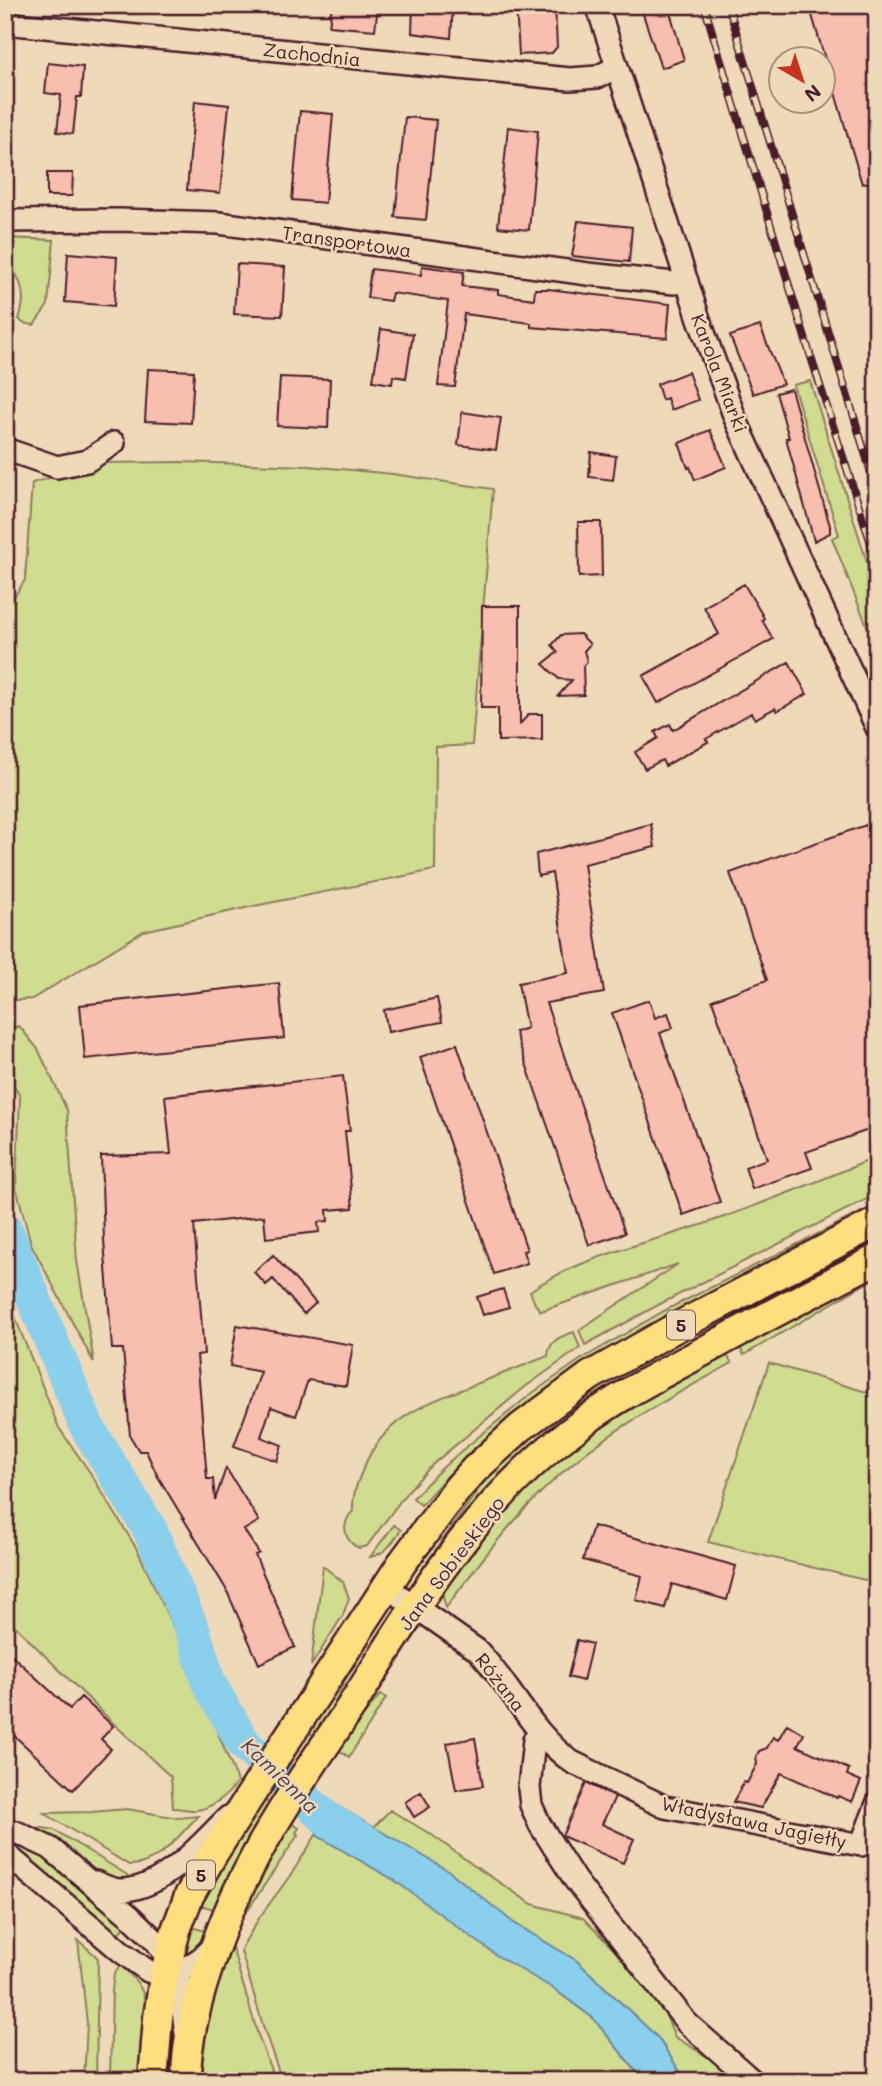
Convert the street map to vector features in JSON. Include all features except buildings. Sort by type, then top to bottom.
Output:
[{"type":"main road","name":"Jana Sobieskiego","points":[[170,1969],[180,1917],[212,1854],[387,1587],[449,1500],[475,1469],[521,1427],[565,1393],[643,1345],[877,1222]]},
{"type":"main road","name":"Jana Sobieskiego","points":[[216,1942],[237,1891],[281,1814],[416,1607],[449,1559],[503,1491],[572,1430],[636,1388],[877,1259]]},
{"type":"main road","name":"5","points":[[186,2081],[194,2012],[216,1942]]},
{"type":"main road","name":"5","points":[[153,2081],[158,2018],[170,1969]]},
{"type":"street","name":"Karola Miarki","points":[[597,5],[699,319],[735,418],[877,728]]},
{"type":"street","name":"Zachodnia","points":[[5,23],[570,79],[597,77],[617,67]]},
{"type":"street","name":"Transportowa","points":[[5,220],[219,223],[588,274],[674,283],[687,281]]},
{"type":"street","points":[[5,449],[57,467],[87,461],[114,443]]},
{"type":"street","name":"Różana","points":[[387,1587],[477,1650],[541,1734]]},
{"type":"street","points":[[541,1734],[534,1740],[529,1787],[531,1805],[540,1825],[575,1880],[687,2023],[753,2081]]},
{"type":"street","name":"Władysława Jagiełły","points":[[541,1734],[572,1762],[665,1807],[869,1848],[877,1804]]},
{"type":"street","name":"Jana Sobieskiego","points":[[83,1875],[118,1890],[148,1885],[174,1868],[250,1795]]},
{"type":"street","name":"Jana Sobieskiego","points":[[5,1831],[26,1836],[50,1848],[83,1875],[132,1918],[170,1969]]},
{"type":"street","points":[[5,1853],[135,1963],[148,1971],[170,1969],[201,1958],[216,1942]]},
{"type":"street","points":[[170,1969],[188,2050]]},
{"type":"green space","points":[[5,238],[54,240],[48,305],[34,325],[23,323],[19,319],[23,295],[19,281],[5,261]]},
{"type":"green space","points":[[810,381],[877,594],[877,651],[832,538],[839,535],[793,385]]},
{"type":"green space","points":[[180,462],[309,466],[393,474],[493,489],[472,745],[436,747],[435,870],[144,931],[32,999],[5,1001],[5,611],[25,580],[32,483],[102,463]]},
{"type":"green space","points":[[19,1026],[38,1049],[67,1110],[77,1261],[94,1363],[31,1244],[16,1187],[20,1097],[5,1068],[5,1030]]},
{"type":"green space","points":[[877,1157],[877,1194],[585,1345],[579,1330],[678,1264],[541,1311],[535,1304],[530,1291],[570,1269],[613,1252],[745,1209]]},
{"type":"green space","points":[[877,1204],[877,1210],[466,1460],[445,1478],[421,1505],[413,1498],[460,1452],[531,1394],[580,1360],[664,1311]]},
{"type":"green space","points":[[877,1233],[877,1246],[668,1358],[414,1584],[490,1473],[506,1456],[596,1385]]},
{"type":"green space","points":[[877,1271],[877,1277],[744,1355],[739,1346]]},
{"type":"green space","points":[[5,1292],[59,1428],[138,1551],[185,1653],[234,1772],[237,1783],[214,1804],[203,1809],[173,1808],[171,1777],[5,1616]]},
{"type":"green space","points":[[574,1332],[580,1348],[525,1387],[433,1464],[407,1492],[367,1546],[359,1548],[350,1541],[345,1526],[353,1511],[359,1479],[372,1452],[394,1425],[437,1399],[548,1356],[553,1343]]},
{"type":"green space","points":[[726,1354],[732,1363],[630,1422],[591,1448],[555,1479],[505,1532],[446,1608],[443,1597],[445,1586],[458,1565],[546,1466],[612,1415]]},
{"type":"green space","points":[[769,1363],[877,1395],[877,1583],[708,1542]]},
{"type":"green space","points":[[394,1525],[401,1530],[395,1539],[384,1551],[370,1557]]},
{"type":"green space","points":[[323,1566],[343,1582],[349,1598],[343,1615],[311,1666]]},
{"type":"green space","points":[[362,1642],[367,1646],[344,1682],[318,1738],[305,1730]]},
{"type":"green space","points":[[381,1694],[386,1698],[349,1757],[337,1749]]},
{"type":"green space","points":[[263,1799],[271,1808],[217,1910],[197,1904]]},
{"type":"green space","points":[[127,1809],[178,1818],[198,1816],[158,1855],[149,1861],[129,1865],[44,1813],[91,1812]]},
{"type":"green space","points":[[390,1810],[432,1835],[532,1904],[583,1918],[627,1963],[665,2013],[675,2037],[729,2070],[727,2081],[686,2081],[658,2038],[577,1961],[514,1923],[373,1828]]},
{"type":"green space","points":[[291,1823],[299,1828],[296,1833],[298,1835],[242,1915],[246,1897]]},
{"type":"green space","points":[[32,1830],[54,1830],[134,1880],[107,1877],[80,1864]]},
{"type":"green space","points":[[316,1835],[394,1880],[593,2018],[644,2081],[282,2081],[241,1951],[259,1918]]},
{"type":"green space","points":[[10,1839],[45,1855],[127,1923],[118,1934],[38,1865],[5,1841]]},
{"type":"green space","points":[[188,1926],[209,1932],[199,1947],[182,1955]]},
{"type":"green space","points":[[78,1940],[98,1958],[96,2081],[84,2081],[87,2023]]},
{"type":"green space","points":[[231,1944],[258,2035],[275,2081],[200,2081],[205,2029],[214,1989]]},
{"type":"green space","points":[[120,1965],[138,1983],[145,2000],[146,2034],[141,2081],[110,2081],[112,1989],[114,1974]]},
{"type":"water","points":[[336,1805],[449,1871],[514,1923],[577,1961],[658,2038],[686,2081],[644,2081],[593,2018],[554,1989],[496,1955],[394,1880],[316,1835]]},
{"type":"waterway","name":"Kamienna","points":[[5,1229],[87,1427],[150,1530],[194,1634],[209,1684],[244,1744],[327,1819],[367,1843]]},
{"type":"railway","points":[[704,5],[809,351],[877,562]]},
{"type":"railway","points":[[728,5],[877,492]]}]
